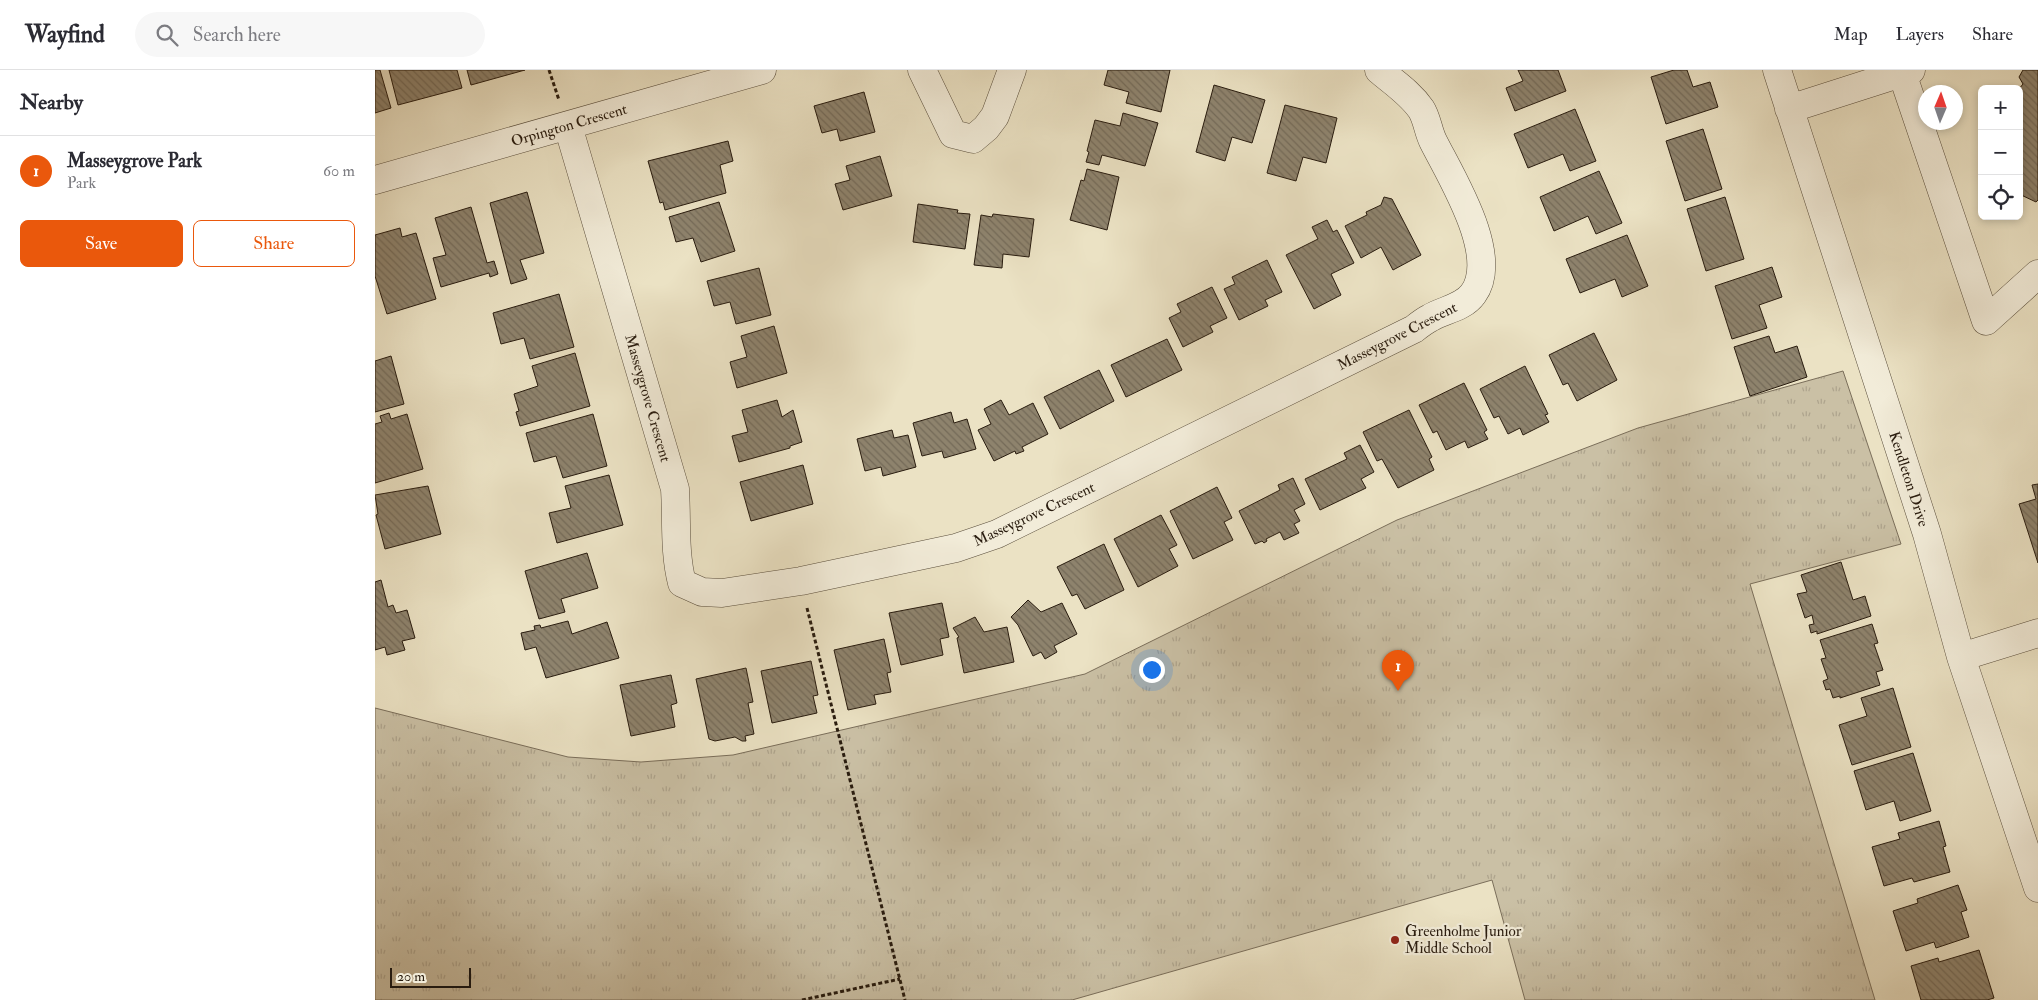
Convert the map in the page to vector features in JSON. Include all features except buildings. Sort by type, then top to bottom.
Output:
[{"type":"street","name":"Orpington Crescent","points":[[375,180],[762,70]]},
{"type":"street","points":[[921,70],[953,134],[973,139],[986,128],[995,116],[1012,70]]},
{"type":"street","name":"Masseygrove Crescent","points":[[568,126],[675,489],[676,542],[682,583],[702,592],[722,593],[801,581],[956,548],[997,534],[1414,329],[1431,317],[1451,310],[1473,295],[1481,275],[1479,247],[1469,210],[1432,139],[1421,110],[1402,88],[1379,70]]},
{"type":"street","name":"Kendleton Drive","points":[[1777,70],[1927,534],[1961,657],[2038,888]]},
{"type":"street","points":[[1789,109],[1907,72],[1986,321],[2038,274]]},
{"type":"street","points":[[1961,657],[2038,633]]},
{"type":"path","points":[[801,581],[905,1000]]},
{"type":"path","points":[[802,1000],[900,979]]},
{"type":"green space","points":[[1843,371],[1901,544],[1750,584],[1875,1000],[1525,1000],[1492,880],[1072,1000],[375,1000],[375,708],[568,757],[641,762],[733,755],[1085,674],[1397,520],[1638,428]]},
{"type":"place","name":"Masseygrove Park","points":[[1398,691]]},
{"type":"place","name":"Greenholme Junior Middle School","points":[[1395,940]]}]
